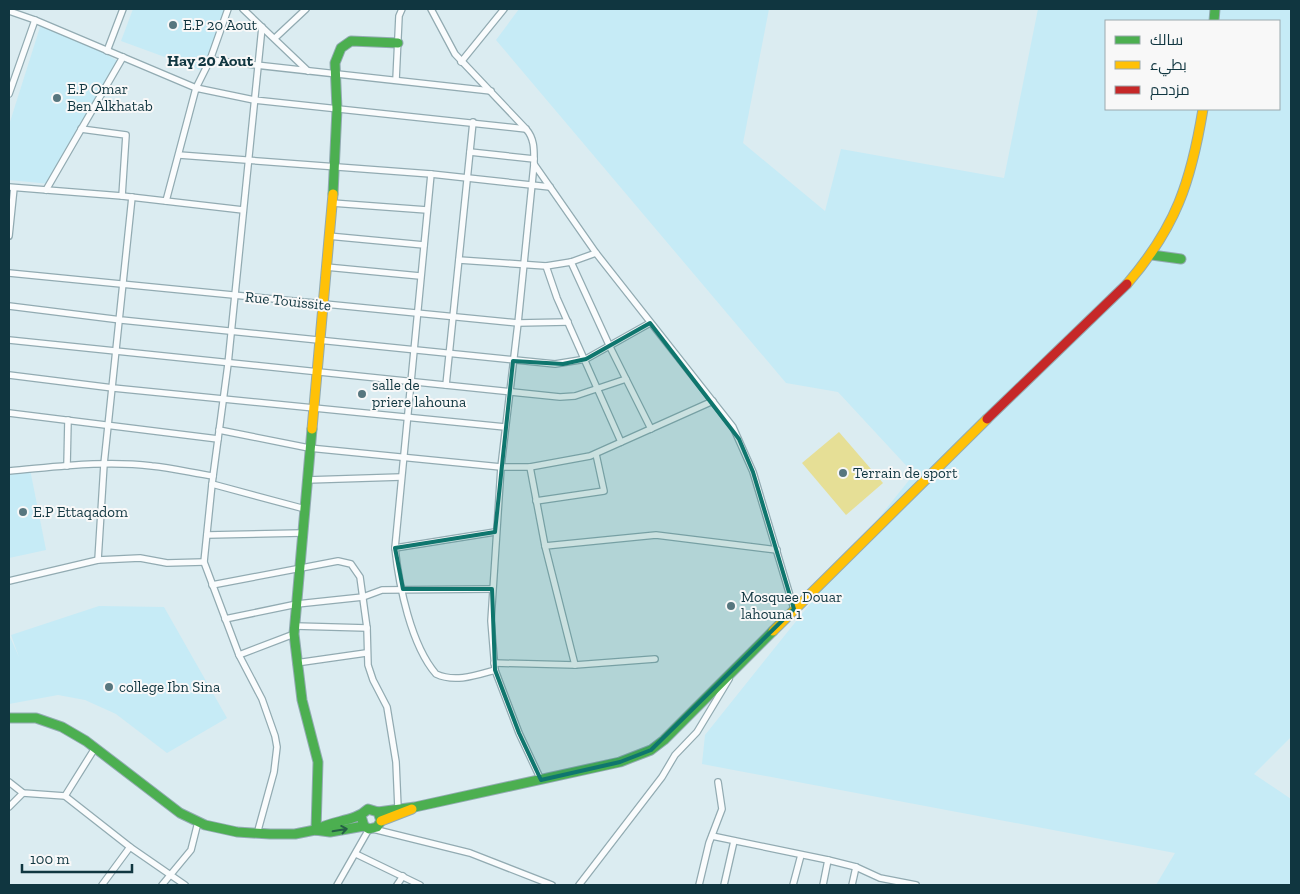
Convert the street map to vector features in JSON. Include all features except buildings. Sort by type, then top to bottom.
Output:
[{"type":"main road","points":[[316,830],[317,751],[302,700],[296,663],[294,630],[335,167],[338,109],[334,63],[341,48],[351,41],[398,43]]},
{"type":"main road","points":[[316,830],[328,823],[361,816],[368,809],[380,817],[415,807],[620,762],[651,750],[678,727],[993,412],[1118,294],[1152,255],[1169,230],[1185,193],[1195,155],[1203,110]]},
{"type":"main road","points":[[1152,255],[1181,259]]},
{"type":"main road","points":[[9,718],[28,716],[51,721],[95,748],[164,801],[198,822],[221,829],[257,834],[293,834],[316,830],[330,832],[369,828],[380,817],[398,808],[415,807]]},
{"type":"main road","points":[[361,816],[369,828]]},
{"type":"street","points":[[107,51],[123,9]]},
{"type":"street","points":[[166,201],[196,88],[210,60],[228,9]]},
{"type":"street","points":[[244,9],[308,71]]},
{"type":"street","points":[[275,38],[306,9]]},
{"type":"street","points":[[396,80],[399,16],[402,9]]},
{"type":"street","points":[[431,9],[461,62],[491,91],[532,137],[534,161],[532,186],[501,467],[495,532],[491,621],[496,670],[519,733],[541,780]]},
{"type":"street","points":[[461,62],[504,9]]},
{"type":"street","points":[[9,11],[36,20],[196,88],[254,100],[526,129]]},
{"type":"street","points":[[9,94],[36,20]]},
{"type":"street","points":[[257,834],[270,788],[277,747],[262,699],[238,655],[204,562],[228,364],[262,27]]},
{"type":"street","points":[[46,190],[123,57]]},
{"type":"street","points":[[210,60],[491,91]]},
{"type":"street","points":[[446,385],[473,122]]},
{"type":"street","points":[[81,129],[126,135],[122,196]]},
{"type":"street","points":[[470,152],[534,161]]},
{"type":"street","points":[[179,155],[431,174],[550,187]]},
{"type":"street","points":[[534,161],[596,252],[733,427],[745,452],[794,609]]},
{"type":"street","points":[[431,174],[395,548],[402,589],[419,645],[436,674],[443,678],[459,678],[496,670]]},
{"type":"street","points":[[9,236],[11,188],[122,196],[243,210]]},
{"type":"street","points":[[98,560],[104,464],[121,320],[132,197]]},
{"type":"street","points":[[332,202],[427,210]]},
{"type":"street","points":[[328,236],[424,245]]},
{"type":"street","points":[[460,260],[524,266],[546,266],[572,262],[596,252]]},
{"type":"street","points":[[572,262],[610,347],[651,429]]},
{"type":"street","points":[[546,266],[568,322],[586,359],[621,442]]},
{"type":"street","points":[[326,267],[420,276]]},
{"type":"street","name":"Rue Touissite","points":[[9,273],[124,283],[452,318],[518,323],[568,322]]},
{"type":"street","points":[[9,306],[231,332],[513,361],[564,364],[586,359],[650,323]]},
{"type":"street","points":[[9,340],[117,353],[560,397],[575,396],[626,379]]},
{"type":"street","points":[[9,375],[113,388],[223,397],[505,428]]},
{"type":"street","points":[[219,430],[309,448],[501,467],[530,467],[596,454],[713,401]]},
{"type":"street","points":[[9,413],[109,427],[218,439]]},
{"type":"street","points":[[67,466],[68,420]]},
{"type":"street","points":[[536,501],[604,491],[596,454]]},
{"type":"street","points":[[9,472],[104,464],[152,466],[213,476]]},
{"type":"street","points":[[530,467],[545,546],[575,665]]},
{"type":"street","points":[[307,480],[401,477]]},
{"type":"street","points":[[212,484],[305,509]]},
{"type":"street","points":[[395,548],[495,532]]},
{"type":"street","points":[[207,535],[302,533]]},
{"type":"street","points":[[545,546],[656,535],[777,550]]},
{"type":"street","points":[[9,581],[98,560],[140,558],[168,563],[204,562]]},
{"type":"street","points":[[212,585],[338,561],[351,564],[360,577],[367,628],[366,653],[373,680],[387,707],[396,762],[398,808]]},
{"type":"street","points":[[225,619],[297,604],[363,597],[382,590],[492,589]]},
{"type":"street","points":[[238,655],[294,630],[367,628]]},
{"type":"street","points":[[296,663],[366,653]]},
{"type":"street","points":[[494,663],[575,665],[654,660]]},
{"type":"street","points":[[579,885],[662,777],[675,755],[697,732],[735,669]]},
{"type":"street","points":[[65,796],[95,748]]},
{"type":"street","points":[[9,782],[24,793],[65,796],[130,847],[185,885]]},
{"type":"street","points":[[699,885],[712,836],[722,809],[718,782]]},
{"type":"street","points":[[9,807],[24,793]]},
{"type":"street","points":[[162,885],[191,850],[198,822]]},
{"type":"street","points":[[337,885],[369,828],[470,853],[552,885]]},
{"type":"street","points":[[712,836],[856,867],[880,882],[916,885]]},
{"type":"street","points":[[724,885],[734,841]]},
{"type":"street","points":[[102,885],[130,847]]},
{"type":"street","points":[[356,854],[420,885]]},
{"type":"street","points":[[793,885],[801,855]]},
{"type":"street","points":[[823,885],[828,860]]},
{"type":"street","points":[[852,885],[856,867]]},
{"type":"street","points":[[397,885],[403,876]]},
{"type":"highlighted area","points":[[650,323],[739,439],[753,472],[794,609],[651,750],[620,762],[541,780],[519,733],[495,670],[492,589],[403,589],[395,548],[495,532],[513,361],[563,364],[586,359]]},
{"type":"shaded area","name":"E.P 20 Aout","points":[[133,9],[226,9],[203,71],[121,41]]},
{"type":"shaded area","points":[[519,9],[769,9],[743,143],[825,211],[841,149],[1004,178],[1038,9],[1291,9],[1291,737],[1254,774],[1291,799],[1291,885],[1156,885],[1175,853],[702,764],[705,735],[914,474],[838,392],[786,383],[496,40]]},
{"type":"shaded area","name":"E.P Omar Ben Alkhatab","points":[[41,24],[66,32],[118,61],[50,184],[9,180],[9,125]]},
{"type":"shaded area","name":"Terrain de sport","points":[[839,432],[883,483],[846,515],[802,463]]},
{"type":"shaded area","name":"E.P Ettaqadom","points":[[30,469],[46,550],[9,558],[9,474]]},
{"type":"shaded area","name":"college Ibn Sina","points":[[99,606],[164,607],[227,718],[167,753],[116,714],[85,700],[58,695],[9,704],[9,635],[19,657],[11,635]]},
{"type":"traffic: fast","points":[[1214,20],[1215,9]]},
{"type":"traffic: fast","points":[[333,194],[337,109],[335,63],[341,48],[351,41],[398,43]]},
{"type":"traffic: fast","points":[[1152,255],[1181,259]]},
{"type":"traffic: fast","points":[[312,429],[294,634],[302,700],[318,762],[316,830]]},
{"type":"traffic: fast","points":[[378,812],[415,807],[620,762],[651,750],[664,740],[773,631]]},
{"type":"traffic: fast","points":[[9,718],[36,718],[62,727],[86,741],[180,813],[205,825],[237,832],[270,834],[295,834],[315,830],[330,832],[364,826]]},
{"type":"traffic: fast","points":[[316,830],[329,824],[350,819],[368,809],[378,812],[381,821],[377,827],[369,829],[364,826],[361,816]]},
{"type":"traffic: slow","points":[[1127,284],[1158,243],[1179,202],[1193,159],[1203,110]]},
{"type":"traffic: slow","points":[[312,429],[333,194]]},
{"type":"traffic: slow","points":[[773,631],[987,419]]},
{"type":"traffic: slow","points":[[381,821],[412,809]]},
{"type":"traffic: jam","points":[[987,419],[1127,284]]},
{"type":"place","name":"E.P 20 Aout","points":[[173,25]]},
{"type":"place","name":"E.P Omar Ben Alkhatab","points":[[57,98]]},
{"type":"place","name":"salle de priere lahouna","points":[[362,394]]},
{"type":"place","name":"Terrain de sport","points":[[843,473]]},
{"type":"place","name":"E.P Ettaqadom","points":[[23,512]]},
{"type":"place","name":"Mosquee Douar lahouna 1","points":[[731,606]]},
{"type":"place","name":"college Ibn Sina","points":[[109,687]]},
{"type":"district","name":"Hay 20 Aout","points":[[210,60]]}]
